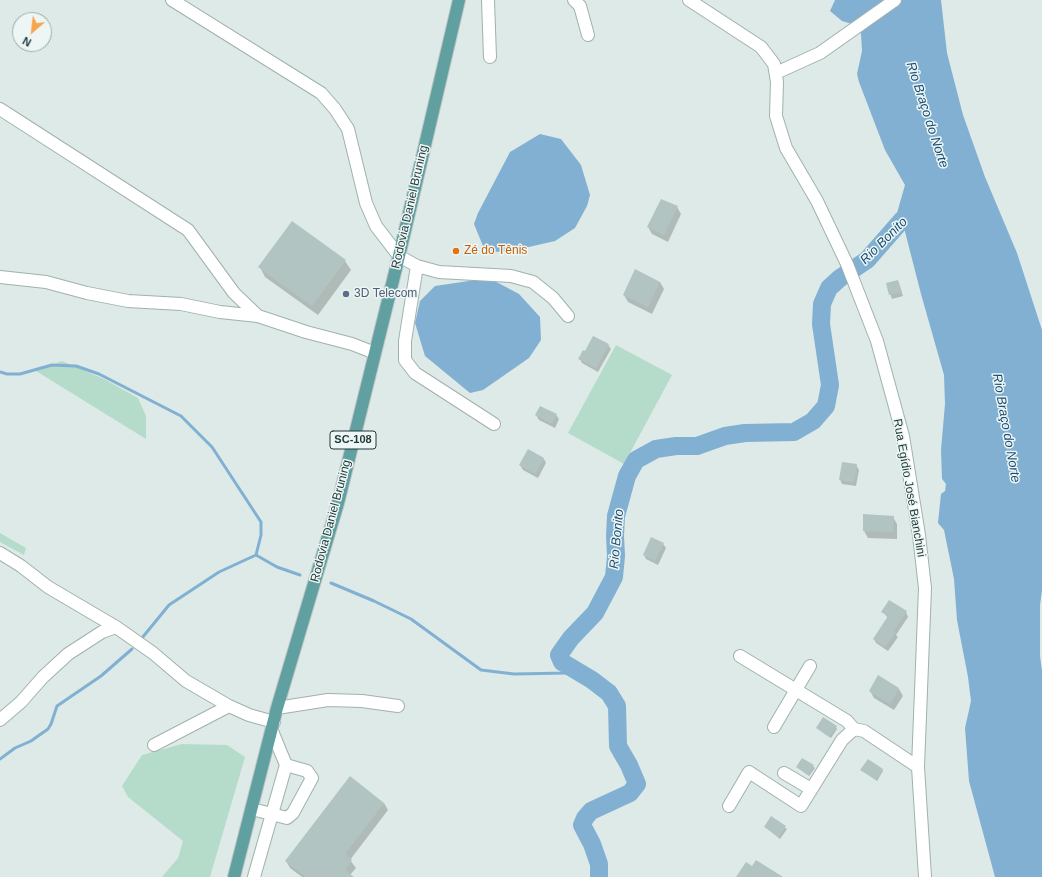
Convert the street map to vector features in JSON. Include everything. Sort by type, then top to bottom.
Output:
[{"type":"main road","name":"Rodovia Daniel Bruning","points":[[234,877],[277,708],[338,503],[399,256],[458,1]]},
{"type":"street","points":[[172,0],[320,93],[335,109],[348,129],[366,202],[376,226],[399,256],[417,266],[439,272],[511,276],[533,282],[553,298],[568,316]]},
{"type":"street","points":[[488,0],[490,57]]},
{"type":"street","points":[[574,0],[580,6],[588,35]]},
{"type":"street","name":"Rua Egídio José Bianchini","points":[[689,0],[761,47],[774,64],[778,82],[776,116],[786,148],[817,201],[847,264],[877,342],[903,436],[919,535],[925,588],[918,767],[925,877]]},
{"type":"street","points":[[776,73],[820,53],[895,0]]},
{"type":"street","points":[[0,110],[188,230],[234,294],[258,316]]},
{"type":"street","points":[[417,266],[405,341],[405,360],[415,373],[494,424]]},
{"type":"street","points":[[0,277],[46,282],[87,293],[128,301],[181,304],[220,312],[258,316],[306,332],[352,344],[375,353]]},
{"type":"street","points":[[0,553],[21,566],[48,587],[116,627],[153,653],[186,681],[229,706],[273,727],[286,765],[254,877]]},
{"type":"street","points":[[0,720],[21,702],[43,676],[68,654],[102,632],[116,627]]},
{"type":"street","points":[[740,656],[847,721],[854,729],[864,731],[918,767]]},
{"type":"street","points":[[774,727],[810,666]]},
{"type":"street","points":[[277,708],[328,700],[362,701],[398,706]]},
{"type":"street","points":[[154,745],[229,706]]},
{"type":"street","points":[[729,806],[749,772],[802,806],[842,740],[854,729]]},
{"type":"street","points":[[252,809],[287,818],[293,814],[312,778],[307,772],[286,765]]},
{"type":"street","points":[[784,773],[811,790]]},
{"type":"green space","points":[[616,345],[672,375],[624,464],[568,433]]},
{"type":"green space","points":[[62,361],[104,379],[138,398],[146,416],[146,439],[36,371]]},
{"type":"green space","points":[[0,533],[26,548],[24,555],[0,542]]},
{"type":"green space","points":[[182,744],[227,745],[245,757],[210,877],[162,877],[178,858],[183,841],[128,797],[122,786],[142,755]]},
{"type":"water","name":"Rio Braço do Norte","points":[[835,0],[941,0],[947,53],[963,115],[985,177],[1017,253],[1042,330],[1042,590],[1040,605],[1040,656],[1042,671],[1042,877],[995,877],[969,781],[965,728],[971,701],[957,620],[954,579],[944,530],[938,523],[941,494],[945,491],[946,484],[942,479],[941,450],[945,404],[944,375],[902,220],[897,213],[905,185],[885,150],[859,82],[857,74],[862,51],[861,34],[855,25],[842,21],[830,11]]},
{"type":"water","points":[[540,134],[561,139],[581,165],[590,195],[587,206],[575,228],[555,241],[511,251],[493,252],[483,246],[474,224],[478,213],[510,152]]},
{"type":"water","points":[[489,278],[519,294],[540,317],[541,340],[529,358],[483,390],[470,393],[425,356],[415,323],[420,301],[435,286]]},
{"type":"building","points":[[661,199],[678,206],[664,235],[647,227]]},
{"type":"building","points":[[292,221],[346,260],[312,306],[258,267]]},
{"type":"building","points":[[635,269],[660,282],[648,307],[623,295]]},
{"type":"building","points":[[898,280],[902,292],[889,295],[886,283]]},
{"type":"building","points":[[593,336],[609,344],[596,368],[578,359],[583,350],[585,351]]},
{"type":"building","points":[[540,406],[557,414],[552,424],[535,415]]},
{"type":"building","points":[[528,449],[544,458],[535,474],[519,465]]},
{"type":"building","points":[[842,462],[857,464],[854,482],[839,480]]},
{"type":"building","points":[[863,514],[894,516],[893,532],[863,531]]},
{"type":"building","points":[[651,537],[664,543],[655,561],[643,555]]},
{"type":"building","points":[[889,600],[907,611],[894,631],[896,632],[885,647],[873,639],[888,616],[881,612]]},
{"type":"building","points":[[878,675],[899,688],[890,704],[869,691]]},
{"type":"building","points":[[823,717],[837,726],[829,737],[816,728]]},
{"type":"building","points":[[802,758],[814,765],[808,775],[796,767]]},
{"type":"building","points":[[868,759],[883,769],[876,780],[860,770]]},
{"type":"building","points":[[350,776],[384,803],[345,854],[352,860],[345,870],[354,877],[306,877],[285,861]]},
{"type":"building","points":[[771,816],[786,826],[779,837],[764,827]]},
{"type":"building","points":[[756,860],[783,877],[736,877],[746,862],[752,866]]},
{"type":"waterway","name":"Rio Bonito","points":[[599,877],[599,864],[592,844],[582,825],[585,818],[591,811],[630,793],[637,784],[629,765],[618,746],[617,706],[609,693],[592,680],[562,662],[559,655],[571,638],[595,613],[614,577],[616,556],[616,516],[627,476],[636,460],[656,449],[676,446],[697,446],[725,436],[745,433],[794,432],[813,421],[826,406],[830,385],[821,324],[822,304],[829,288],[840,278],[867,260],[902,220],[923,208]]},
{"type":"waterway","points":[[0,372],[7,374],[20,374],[52,365],[76,366],[99,374],[181,416],[212,447],[261,522],[261,535],[256,555]]},
{"type":"waterway","points":[[256,555],[277,567],[300,575]]},
{"type":"waterway","points":[[142,638],[169,605],[219,572],[256,555]]},
{"type":"waterway","points":[[331,583],[374,601],[411,619],[481,670],[514,674],[567,673],[574,669]]},
{"type":"waterway","points":[[0,759],[15,748],[31,741],[48,729],[57,706],[101,676],[132,649]]},
{"type":"place","name":"Zé do Tênis","points":[[456,251]]},
{"type":"place","name":"3D Telecom","points":[[346,294]]}]
